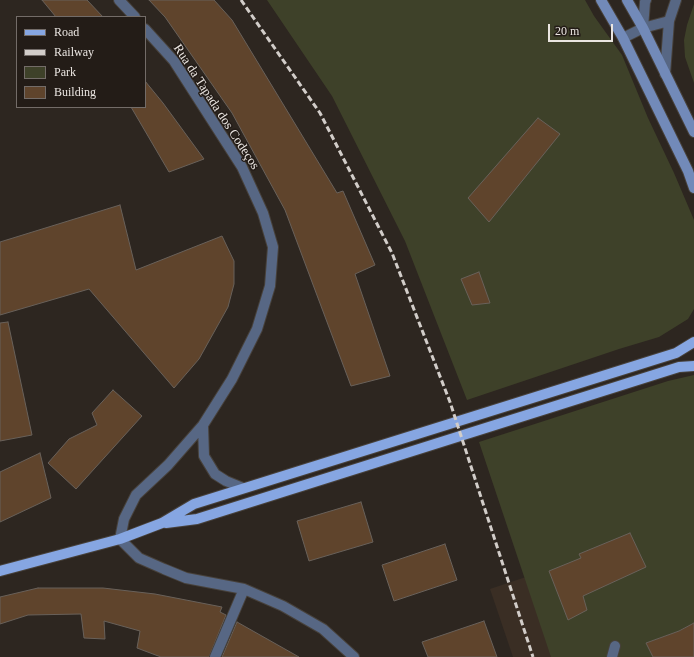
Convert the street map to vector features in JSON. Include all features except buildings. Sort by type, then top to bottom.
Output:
[{"type":"main road","points":[[601,0],[622,38],[688,171],[694,188]]},
{"type":"main road","points":[[627,0],[643,28],[694,132]]},
{"type":"main road","points":[[0,571],[120,539],[162,523],[194,504],[676,353],[694,342]]},
{"type":"main road","points":[[162,523],[197,519],[679,367],[694,366]]},
{"type":"street","points":[[120,0],[133,16]]},
{"type":"street","points":[[643,28],[646,0]]},
{"type":"street","points":[[665,74],[669,21],[676,0]]},
{"type":"street","points":[[622,38],[643,28],[669,21]]},
{"type":"street","name":"Rua da Tapada dos Codeços","points":[[120,539],[124,519],[136,495],[168,465],[203,425],[232,379],[257,329],[270,286],[273,246],[263,213],[242,167],[174,61],[146,30]]},
{"type":"street","points":[[203,425],[204,456],[215,474],[226,481],[243,488]]},
{"type":"street","points":[[120,539],[139,558],[164,569],[186,578],[244,589],[283,606],[323,629],[354,657]]},
{"type":"street","points":[[215,657],[244,589]]},
{"type":"street","points":[[612,657],[615,646]]},
{"type":"shaded area","points":[[538,573],[565,657],[513,657],[490,589]]},
{"type":"green space","points":[[267,0],[585,0],[594,16],[622,55],[648,118],[694,220],[694,309],[688,319],[659,337],[467,400],[405,241],[332,96]]},
{"type":"green space","points":[[694,4],[694,83],[685,57],[684,40]]},
{"type":"green space","points":[[694,375],[694,623],[679,631],[646,643],[653,657],[551,657],[479,442],[668,381]]},
{"type":"railway","points":[[241,0],[320,113],[392,253],[450,402],[533,657]]}]
